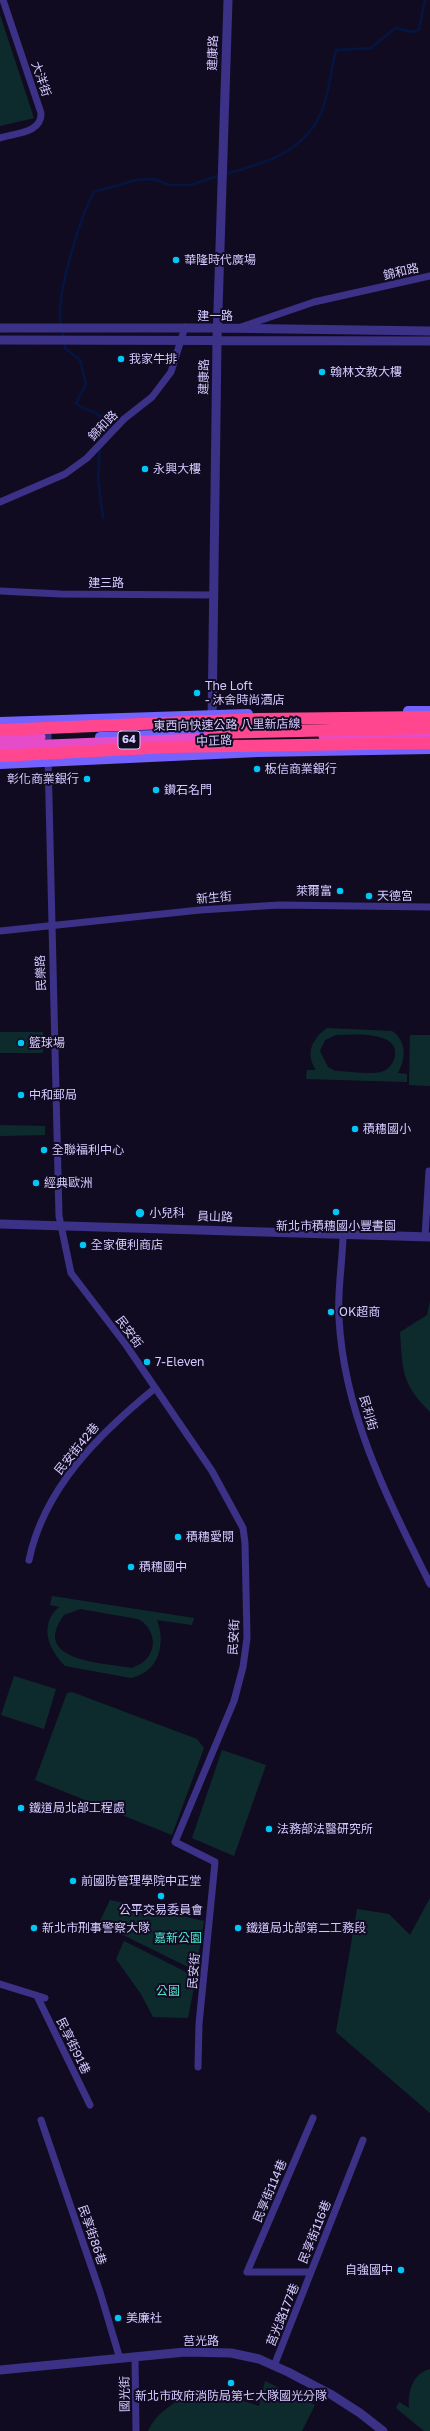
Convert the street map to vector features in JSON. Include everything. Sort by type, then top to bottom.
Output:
[{"type":"highway","points":[[0,730],[258,719],[430,717]]},
{"type":"highway","name":"東西向快速公路 八里新店線","points":[[0,738],[257,728],[430,725]]},
{"type":"highway","points":[[212,733],[430,728]]},
{"type":"highway","name":"東西向快速公路 八里新店線","points":[[0,747],[170,738],[430,735]]},
{"type":"highway","points":[[0,756],[169,748],[430,743]]},
{"type":"main road","points":[[0,722],[212,714],[430,711]]},
{"type":"main road","points":[[0,742],[212,733]]},
{"type":"main road","name":"中正路","points":[[0,764],[212,754],[430,749]]},
{"type":"street","name":"大洋街","points":[[0,138],[36,128],[42,121],[41,112],[3,0]]},
{"type":"street","name":"建康路","points":[[212,754],[212,595],[217,328],[228,0]]},
{"type":"street","name":"錦和路","points":[[239,328],[314,302],[430,276]]},
{"type":"street","name":"建一路","points":[[0,328],[239,328],[430,331]]},
{"type":"street","name":"錦和路","points":[[0,502],[65,474],[87,458],[124,419],[152,397],[171,372],[185,328]]},
{"type":"street","name":"建一路","points":[[0,340],[430,341]]},
{"type":"street","name":"建三路","points":[[0,591],[61,594],[212,595]]},
{"type":"street","name":"民樂路","points":[[48,720],[51,926],[60,1226]]},
{"type":"street","name":"新生街","points":[[0,931],[200,910],[279,905],[430,907]]},
{"type":"street","points":[[427,1237],[429,1171]]},
{"type":"street","name":"員山路","points":[[0,1224],[344,1233],[427,1237]]},
{"type":"street","name":"民安街","points":[[60,1226],[71,1273],[130,1350],[154,1388],[212,1471],[243,1528],[245,1543],[247,1638],[243,1667],[234,1701],[175,1842],[215,1862],[199,2024],[198,2066]]},
{"type":"street","name":"民利街","points":[[344,1233],[339,1318],[354,1412],[377,1475],[430,1584]]},
{"type":"street","name":"民安街42巷","points":[[29,1560],[37,1528],[73,1468],[115,1421],[154,1388]]},
{"type":"street","points":[[0,1984],[45,1998]]},
{"type":"street","name":"民享街91巷","points":[[37,1996],[90,2105]]},
{"type":"street","name":"民享街114巷","points":[[247,2272],[313,2118]]},
{"type":"street","name":"民享街86巷","points":[[41,2120],[100,2292],[120,2359]]},
{"type":"street","name":"民享街116巷","points":[[247,2272],[311,2272],[363,2140]]},
{"type":"street","name":"莒光路177巷","points":[[274,2366],[311,2272]]},
{"type":"street","name":"莒光路","points":[[0,2370],[185,2352],[212,2351],[259,2359],[274,2366],[332,2395],[360,2413],[383,2431]]},
{"type":"street","name":"國光街","points":[[135,2357],[136,2431]]},
{"type":"green space","points":[[0,15],[34,118],[0,126]]},
{"type":"green space","points":[[327,1028],[392,1031],[397,1035],[403,1045],[403,1062],[398,1073],[407,1074],[407,1082],[306,1079],[307,1070],[316,1070],[311,1058],[311,1052],[314,1042]],"holes":[[[336,1035],[363,1035],[382,1038],[390,1042],[394,1048],[395,1056],[393,1061],[386,1070],[377,1073],[335,1071],[328,1067],[320,1051],[325,1040]]]},
{"type":"green space","name":"籃球場","points":[[0,1032],[43,1032],[43,1053],[0,1053]]},
{"type":"green space","points":[[410,1035],[430,1035],[430,1086],[409,1085]]},
{"type":"green space","points":[[0,1125],[45,1126],[45,1135],[0,1136]]},
{"type":"green space","points":[[430,1301],[430,1412],[414,1393],[405,1376],[400,1332],[427,1315]]},
{"type":"green space","points":[[52,1596],[194,1618],[192,1625],[157,1620],[161,1638],[158,1656],[148,1670],[141,1675],[131,1678],[65,1666],[54,1653],[48,1637],[47,1629],[49,1622],[59,1607],[50,1605]],"holes":[[[80,1609],[138,1619],[143,1622],[150,1631],[153,1647],[146,1659],[141,1664],[132,1668],[75,1657],[63,1651],[56,1642],[56,1631],[64,1615]]]},
{"type":"green space","points":[[14,1676],[56,1689],[44,1729],[1,1715]]},
{"type":"green space","points":[[72,1692],[197,1739],[204,1748],[172,1835],[35,1780],[67,1693]]},
{"type":"green space","points":[[222,1750],[266,1765],[234,1856],[192,1838]]},
{"type":"green space","points":[[430,1898],[430,2113],[336,2032],[357,1909],[389,1914],[410,1935]]},
{"type":"green space","name":"嘉新公園","points":[[110,1900],[204,1921],[196,1971],[99,1923]]},
{"type":"green space","name":"公園","points":[[124,1941],[196,1977],[188,2018],[153,2017],[141,1994],[116,1959]]},
{"type":"green space","points":[[430,2369],[430,2431],[424,2431],[396,2408],[399,2402],[409,2408],[409,2396],[412,2384],[419,2375]]},
{"type":"green space","points":[[265,2381],[315,2405],[302,2431],[148,2431],[155,2420],[170,2406],[181,2399],[192,2395],[213,2394],[259,2406]]},
{"type":"waterway","points":[[225,174],[268,160],[293,147],[304,138],[313,127],[324,106],[336,50],[371,48],[395,28],[413,32],[419,29],[425,0]]},
{"type":"waterway","points":[[100,442],[100,416],[76,403],[86,384],[80,360],[65,348],[60,318],[62,290],[66,272],[88,203],[94,192],[136,180],[154,179],[169,185],[191,185],[220,175]]},
{"type":"waterway","points":[[100,447],[98,479],[103,518]]},
{"type":"place","name":"華隆時代廣場","points":[[176,260]]},
{"type":"place","name":"我家牛排","points":[[121,359]]},
{"type":"place","name":"翰林文教大樓","points":[[322,372]]},
{"type":"place","name":"永興大樓","points":[[145,469]]},
{"type":"place","name":"The Loft - 沐舍時尚酒店","points":[[197,693]]},
{"type":"place","name":"板信商業銀行","points":[[257,769]]},
{"type":"place","name":"彰化商業銀行","points":[[87,779]]},
{"type":"place","name":"鑽石名門","points":[[156,790]]},
{"type":"place","name":"萊爾富","points":[[340,891]]},
{"type":"place","name":"天德宮","points":[[369,896]]},
{"type":"place","name":"籃球場","points":[[21,1043]]},
{"type":"place","name":"中和郵局","points":[[21,1095]]},
{"type":"place","name":"積穗國小","points":[[355,1129]]},
{"type":"place","name":"全聯福利中心","points":[[44,1150]]},
{"type":"place","name":"經典歐洲","points":[[36,1183]]},
{"type":"place","name":"新北市積穗國小豐書園","points":[[336,1212]]},
{"type":"place","name":"小兒科","points":[[140,1213]]},
{"type":"place","name":"全家便利商店","points":[[83,1245]]},
{"type":"place","name":"OK超商","points":[[331,1312]]},
{"type":"place","name":"7-Eleven","points":[[147,1362]]},
{"type":"place","name":"積穗愛閱","points":[[178,1537]]},
{"type":"place","name":"積穗國中","points":[[131,1567]]},
{"type":"place","name":"鐵道局北部工程處","points":[[21,1808]]},
{"type":"place","name":"法務部法醫研究所","points":[[269,1829]]},
{"type":"place","name":"前國防管理學院中正堂","points":[[73,1881]]},
{"type":"place","name":"公平交易委員會","points":[[161,1896]]},
{"type":"place","name":"新北市刑事警察大隊","points":[[34,1928]]},
{"type":"place","name":"鐵道局北部第二工務段","points":[[238,1928]]},
{"type":"place","name":"自強國中","points":[[401,2270]]},
{"type":"place","name":"美廉社","points":[[118,2318]]},
{"type":"place","name":"新北市政府消防局第七大隊國光分隊","points":[[231,2383]]}]
